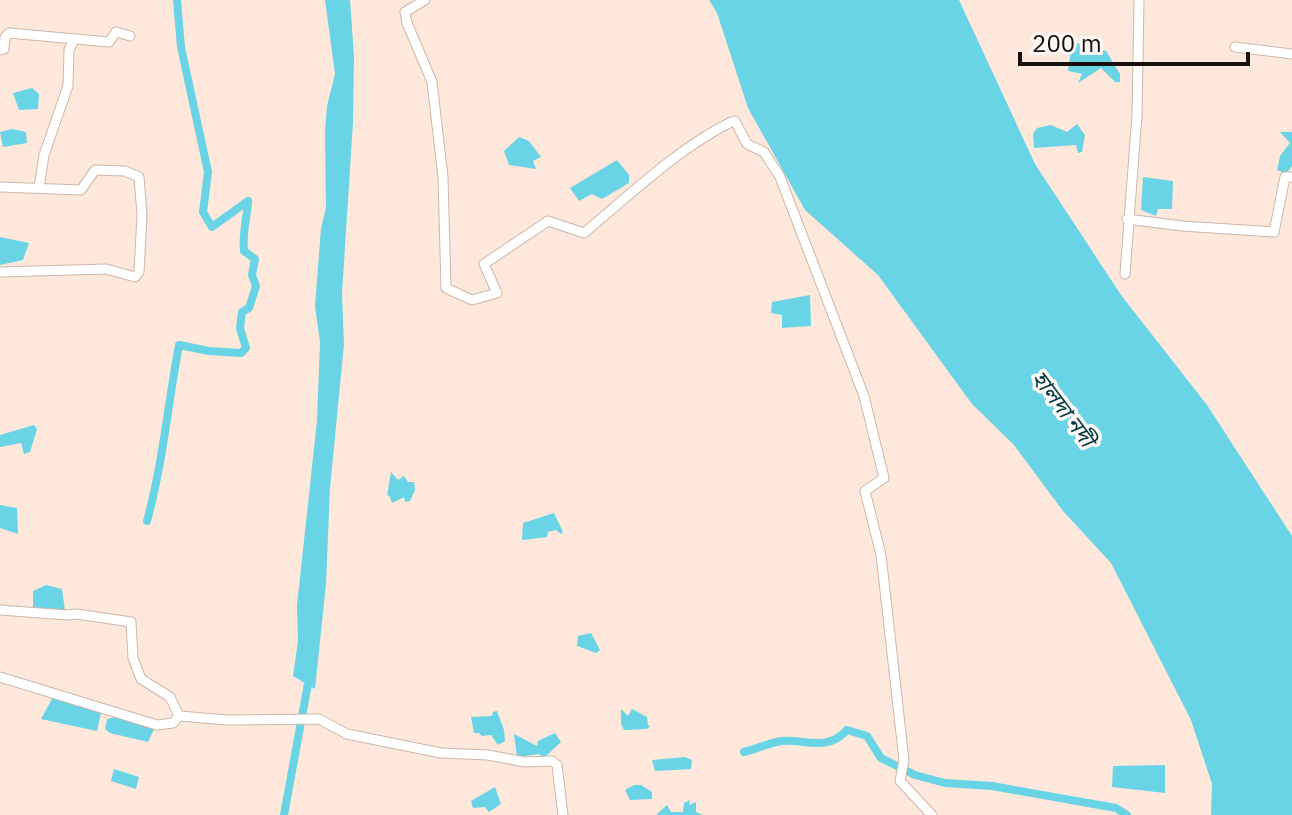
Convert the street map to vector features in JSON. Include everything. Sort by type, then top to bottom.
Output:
[{"type":"street","points":[[425,0],[405,12],[432,82],[443,177],[446,288],[472,300],[497,293],[484,264],[548,221],[584,233],[658,171],[710,132],[731,122],[735,121],[747,144],[764,152],[780,177],[864,396],[884,478],[865,491],[881,555],[904,760],[900,781],[932,815]]},
{"type":"street","points":[[1125,274],[1137,115],[1139,0]]},
{"type":"street","points":[[0,50],[4,49],[5,37],[9,33],[109,42],[116,32],[130,36]]},
{"type":"street","points":[[39,188],[44,155],[68,86],[69,50],[74,40]]},
{"type":"street","points":[[1235,47],[1292,54]]},
{"type":"street","points":[[0,187],[81,190],[95,170],[125,171],[139,177],[142,215],[138,275],[135,277],[106,269],[0,272]]},
{"type":"street","points":[[1127,219],[1274,232],[1285,177],[1292,177]]},
{"type":"street","points":[[0,610],[77,614],[131,622],[133,658],[141,679],[170,697],[179,716]]},
{"type":"street","points":[[0,677],[157,725],[173,723],[179,716]]},
{"type":"street","points":[[179,716],[319,719],[347,734],[441,753],[488,755],[525,762],[552,761],[557,765],[563,815]]},
{"type":"water","points":[[325,0],[350,0],[354,56],[342,294],[344,344],[315,689],[293,676],[298,641],[297,605],[317,421],[320,342],[315,306],[321,228],[326,208],[327,106],[335,74]]},
{"type":"water","name":"হালদা নদী","points":[[709,0],[959,0],[1035,164],[1121,295],[1207,405],[1292,536],[1292,815],[1211,815],[1212,784],[1191,720],[1111,563],[1063,511],[1014,445],[972,404],[878,275],[805,210],[748,108],[717,13]]},
{"type":"water","points":[[1072,42],[1106,51],[1120,74],[1120,82],[1115,82],[1101,68],[1078,83],[1082,74],[1068,71]]},
{"type":"water","points":[[32,88],[39,94],[38,109],[19,110],[13,93]]},
{"type":"water","points":[[1077,124],[1085,135],[1082,152],[1078,153],[1076,145],[1034,148],[1033,134],[1037,128],[1051,125],[1067,132]]},
{"type":"water","points":[[12,129],[26,132],[27,143],[3,147],[0,132]]},
{"type":"water","points":[[1280,132],[1292,132],[1292,166],[1286,174],[1277,170],[1280,156],[1290,143]]},
{"type":"water","points":[[519,137],[529,141],[541,157],[533,161],[536,169],[509,165],[504,151]]},
{"type":"water","points":[[617,160],[629,175],[629,183],[602,199],[592,194],[579,201],[570,188]]},
{"type":"water","points":[[1143,177],[1173,181],[1172,209],[1158,209],[1156,216],[1141,210]]},
{"type":"water","points":[[0,237],[29,243],[23,260],[0,265]]},
{"type":"water","points":[[810,295],[811,326],[782,328],[782,315],[771,313],[772,302]]},
{"type":"water","points":[[34,425],[37,429],[30,452],[24,454],[21,443],[0,447],[0,435]]},
{"type":"water","points":[[391,472],[398,480],[404,476],[408,482],[414,482],[415,490],[410,501],[405,502],[404,497],[392,503],[387,496]]},
{"type":"water","points":[[0,505],[17,508],[18,534],[0,528]]},
{"type":"water","points":[[554,513],[563,532],[561,534],[556,530],[548,532],[547,537],[522,540],[523,523]]},
{"type":"water","points":[[46,585],[62,589],[65,611],[57,614],[33,607],[33,591]]},
{"type":"water","points":[[591,633],[600,650],[596,653],[577,646],[578,636]]},
{"type":"water","points":[[53,697],[101,713],[97,731],[41,719]]},
{"type":"water","points":[[621,709],[628,716],[632,709],[647,717],[650,726],[647,729],[624,730]]},
{"type":"water","points":[[497,711],[505,741],[498,745],[491,735],[474,733],[471,717],[492,716]]},
{"type":"water","points":[[115,717],[154,729],[148,742],[110,733],[105,729],[107,719]]},
{"type":"water","points":[[555,733],[561,742],[542,760],[540,754],[517,757],[514,734],[537,746],[538,741]]},
{"type":"water","points":[[685,757],[692,760],[691,769],[655,771],[652,760]]},
{"type":"water","points":[[1165,765],[1165,793],[1112,787],[1113,766]]},
{"type":"water","points":[[114,769],[139,777],[136,789],[111,781]]},
{"type":"water","points":[[641,785],[652,792],[652,799],[630,800],[625,790]]},
{"type":"water","points":[[495,787],[501,804],[489,812],[485,807],[473,808],[471,801]]},
{"type":"water","points":[[690,800],[689,805],[696,802],[696,812],[703,815],[656,815],[667,805],[671,812],[683,812],[684,803]]},
{"type":"waterway","points":[[147,521],[179,345],[241,353],[246,348],[240,328],[242,312],[249,308],[256,286],[252,275],[255,259],[244,251],[248,201],[212,227],[203,212],[208,172],[181,47],[177,0]]},
{"type":"waterway","points":[[284,815],[309,678]]},
{"type":"waterway","points":[[744,752],[781,741],[824,743],[847,730],[867,736],[881,758],[915,775],[945,783],[992,786],[1116,808],[1127,815]]}]
